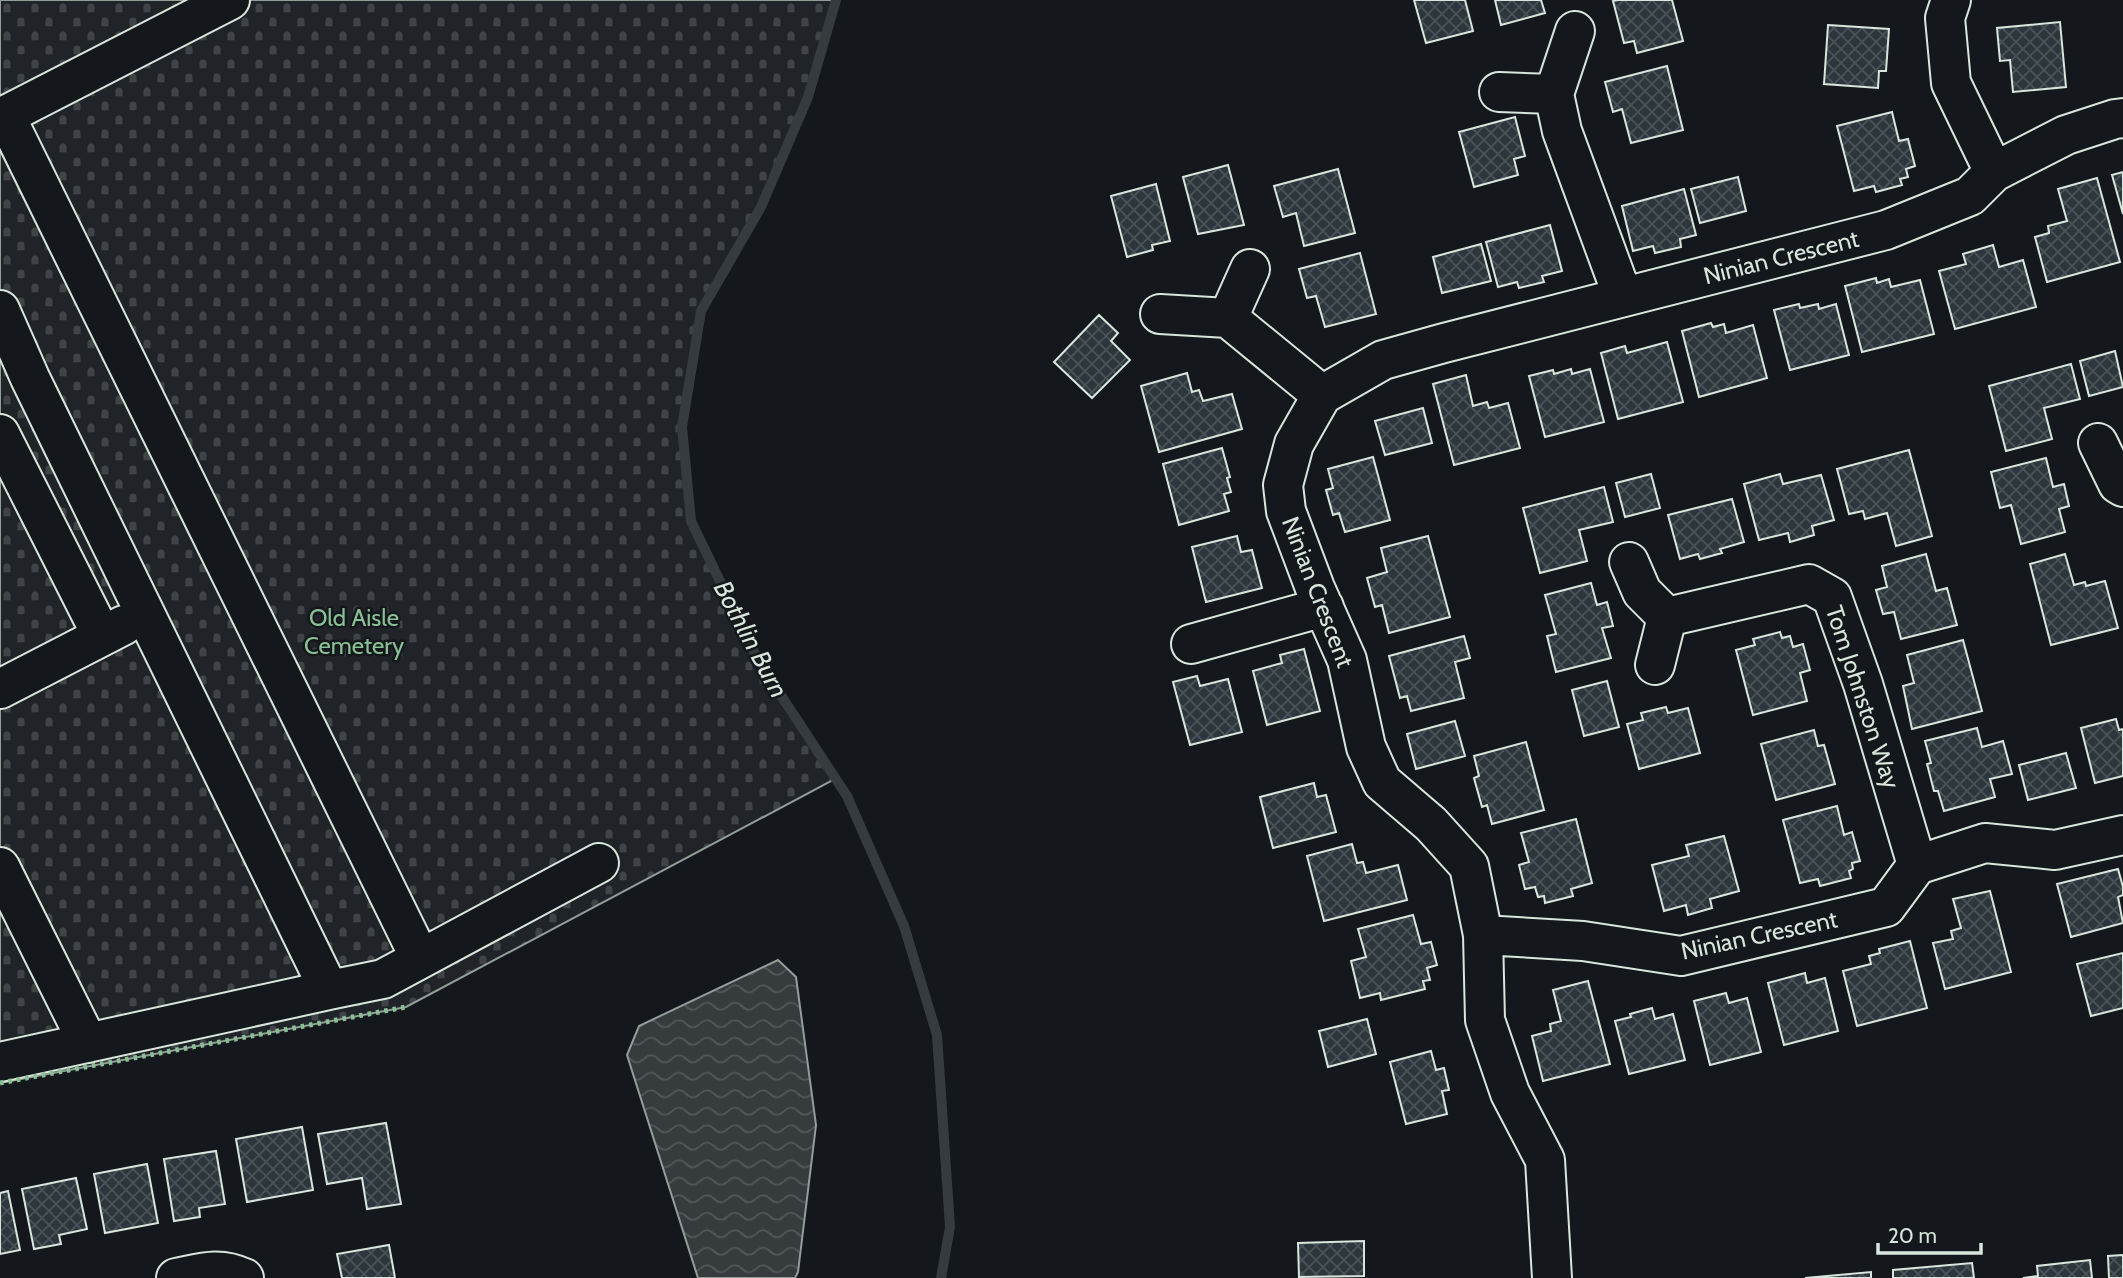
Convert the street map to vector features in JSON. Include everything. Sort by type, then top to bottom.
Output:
[{"type":"street","points":[[230,0],[3,117],[420,958]]},
{"type":"street","points":[[1951,0],[1945,18],[1951,83],[1994,172]]},
{"type":"street","points":[[1575,31],[1554,94],[1562,131],[1623,297]]},
{"type":"street","points":[[1499,92],[1554,94]]},
{"type":"street","name":"Ninian Crescent","points":[[1917,865],[1886,907],[1681,956],[1583,941],[1483,935],[1469,866],[1431,824],[1382,782],[1366,747],[1347,660],[1286,510],[1283,485],[1294,444],[1322,395],[1383,360],[1886,230],[1970,196],[1994,172],[2066,135],[2123,118]]},
{"type":"street","points":[[1228,318],[1251,269]]},
{"type":"street","points":[[0,310],[15,380],[145,614],[329,990]]},
{"type":"street","points":[[1160,314],[1228,318],[1322,395]]},
{"type":"street","points":[[0,434],[102,636]]},
{"type":"street","points":[[2098,443],[2118,484],[2123,487]]},
{"type":"street","points":[[1629,562],[1642,592],[1667,617],[1655,665]]},
{"type":"street","name":"Tom Johnston Way","points":[[1667,617],[1809,584],[1832,597],[1863,684],[1917,865]]},
{"type":"street","points":[[1191,644],[1324,607]]},
{"type":"street","points":[[0,689],[145,614]]},
{"type":"street","points":[[1917,865],[1985,843],[2055,850],[2123,835]]},
{"type":"street","points":[[0,1062],[383,979],[599,863]]},
{"type":"street","points":[[0,867],[88,1043]]},
{"type":"street","points":[[1483,935],[1485,1020],[1510,1093],[1545,1160],[1552,1278]]},
{"type":"street","points":[[176,1278],[211,1271],[229,1271],[244,1278]]},
{"type":"green space","name":"Old Aisle Cemetery","points":[[0,0],[836,0],[808,97],[761,207],[701,311],[682,427],[691,521],[759,662],[835,779],[406,1007],[0,1083]]},
{"type":"water","points":[[778,960],[796,977],[816,1125],[798,1272],[795,1278],[698,1278],[627,1055],[639,1026]]},
{"type":"building","points":[[1414,0],[1465,0],[1473,31],[1426,43]]},
{"type":"building","points":[[1495,0],[1541,0],[1545,13],[1501,25]]},
{"type":"building","points":[[1672,0],[1683,41],[1637,53],[1634,41],[1624,43],[1613,1]]},
{"type":"building","points":[[2060,22],[2066,87],[2013,92],[2010,60],[2000,61],[1997,28]]},
{"type":"building","points":[[1828,25],[1889,29],[1886,71],[1879,71],[1878,88],[1824,84]]},
{"type":"building","points":[[1667,66],[1683,130],[1631,143],[1622,109],[1613,112],[1605,82]]},
{"type":"building","points":[[1892,112],[1899,141],[1908,139],[1915,166],[1906,169],[1908,177],[1900,179],[1902,185],[1876,192],[1874,186],[1854,191],[1837,126]]},
{"type":"building","points":[[1515,117],[1525,156],[1514,159],[1518,175],[1474,187],[1459,132]]},
{"type":"building","points":[[1228,165],[1244,225],[1198,234],[1183,177]]},
{"type":"building","points":[[1338,169],[1355,233],[1304,246],[1296,213],[1283,217],[1274,186]]},
{"type":"building","points":[[2123,172],[2123,214],[2112,175]]},
{"type":"building","points":[[1738,177],[1746,211],[1700,223],[1691,189]]},
{"type":"building","points":[[2097,178],[2120,262],[2047,282],[2035,237],[2049,233],[2048,226],[2067,221],[2058,189]]},
{"type":"building","points":[[1156,184],[1170,241],[1152,245],[1153,250],[1127,257],[1111,196]]},
{"type":"building","points":[[1684,189],[1696,235],[1680,239],[1681,247],[1655,253],[1653,246],[1633,251],[1622,206]]},
{"type":"building","points":[[1550,225],[1562,271],[1542,276],[1544,282],[1519,288],[1517,282],[1498,287],[1486,242]]},
{"type":"building","points":[[1481,244],[1491,281],[1442,293],[1433,257]]},
{"type":"building","points":[[1993,245],[1999,267],[2023,260],[2036,307],[1955,329],[1939,271],[1966,264],[1963,254]]},
{"type":"building","points":[[1360,253],[1376,314],[1325,327],[1316,296],[1307,298],[1299,269]]},
{"type":"building","points":[[1876,278],[1877,283],[1889,279],[1891,287],[1920,280],[1934,334],[1862,352],[1845,286]]},
{"type":"building","points":[[1799,304],[1800,308],[1818,304],[1819,309],[1836,304],[1849,355],[1790,370],[1774,310]]},
{"type":"building","points":[[1099,315],[1118,333],[1111,341],[1130,360],[1092,398],[1054,362]]},
{"type":"building","points":[[1711,323],[1713,327],[1724,324],[1726,333],[1753,325],[1767,378],[1699,397],[1682,331]]},
{"type":"building","points":[[1667,342],[1683,402],[1618,419],[1601,353],[1625,346],[1627,353]]},
{"type":"building","points":[[2115,351],[2123,387],[2089,396],[2080,361]]},
{"type":"building","points":[[2071,364],[2080,399],[2044,408],[2052,439],[2006,451],[1989,386]]},
{"type":"building","points":[[1571,369],[1572,374],[1590,369],[1604,422],[1545,437],[1529,376],[1553,370],[1554,374]]},
{"type":"building","points":[[1187,373],[1192,392],[1199,390],[1203,401],[1232,394],[1242,429],[1159,452],[1141,386]]},
{"type":"building","points":[[1466,375],[1473,406],[1487,402],[1489,408],[1508,403],[1520,448],[1454,465],[1433,384]]},
{"type":"building","points":[[1423,408],[1432,443],[1385,455],[1375,421]]},
{"type":"building","points":[[1222,448],[1230,477],[1227,478],[1231,492],[1224,494],[1229,511],[1179,525],[1163,464]]},
{"type":"building","points":[[1909,450],[1932,536],[1896,546],[1887,513],[1865,519],[1863,511],[1849,514],[1837,469]]},
{"type":"building","points":[[1373,457],[1390,520],[1345,532],[1339,513],[1333,515],[1326,490],[1333,488],[1328,469]]},
{"type":"building","points":[[2046,458],[2053,487],[2064,484],[2069,506],[2059,509],[2065,532],[2021,544],[2011,505],[2000,508],[1991,472]]},
{"type":"building","points":[[1651,474],[1660,508],[1625,517],[1616,483]]},
{"type":"building","points":[[1780,474],[1783,484],[1821,475],[1834,520],[1812,526],[1814,535],[1790,542],[1788,533],[1759,540],[1744,484]]},
{"type":"building","points":[[1604,487],[1613,522],[1579,530],[1587,561],[1540,573],[1523,508]]},
{"type":"building","points":[[1732,499],[1744,542],[1720,549],[1722,553],[1700,559],[1698,554],[1680,559],[1668,515]]},
{"type":"building","points":[[1237,536],[1241,552],[1252,550],[1262,588],[1206,602],[1192,547]]},
{"type":"building","points":[[1428,536],[1450,617],[1389,633],[1382,605],[1375,607],[1367,578],[1387,572],[1381,548]]},
{"type":"building","points":[[1926,554],[1936,591],[1947,588],[1957,625],[1901,639],[1894,612],[1883,614],[1876,590],[1887,587],[1882,566]]},
{"type":"building","points":[[2065,554],[2074,585],[2085,582],[2086,586],[2105,581],[2118,628],[2051,645],[2030,564]]},
{"type":"building","points":[[1591,583],[1597,605],[1607,602],[1613,626],[1602,628],[1611,658],[1556,672],[1547,636],[1556,634],[1545,595]]},
{"type":"building","points":[[1780,632],[1782,638],[1790,636],[1793,647],[1803,644],[1810,670],[1800,673],[1807,701],[1753,715],[1736,650],[1755,645],[1753,639]]},
{"type":"building","points":[[1464,636],[1470,658],[1455,662],[1464,698],[1411,711],[1407,696],[1400,698],[1389,656]]},
{"type":"building","points":[[1963,640],[1982,711],[1912,729],[1903,686],[1914,683],[1907,655]]},
{"type":"building","points":[[1304,649],[1320,711],[1267,725],[1253,671],[1282,663],[1280,655]]},
{"type":"building","points":[[1197,676],[1200,686],[1228,679],[1242,732],[1190,745],[1173,682]]},
{"type":"building","points":[[1607,681],[1619,727],[1584,736],[1572,690]]},
{"type":"building","points":[[1666,707],[1668,713],[1688,708],[1700,753],[1639,769],[1627,724],[1643,720],[1641,713]]},
{"type":"building","points":[[2116,719],[2119,730],[2123,729],[2123,776],[2095,783],[2081,728]]},
{"type":"building","points":[[1455,721],[1465,756],[1416,769],[1407,734]]},
{"type":"building","points":[[1977,728],[1982,747],[2003,741],[2012,774],[1990,779],[1995,797],[1944,811],[1938,791],[1934,791],[1927,764],[1931,763],[1925,741]]},
{"type":"building","points":[[1814,730],[1818,746],[1824,745],[1835,784],[1776,800],[1761,744]]},
{"type":"building","points":[[1526,742],[1544,810],[1492,824],[1487,805],[1482,807],[1474,778],[1479,776],[1474,756]]},
{"type":"building","points":[[2066,753],[2076,788],[2028,800],[2019,765]]},
{"type":"building","points":[[1314,783],[1317,797],[1326,795],[1336,832],[1273,848],[1260,797]]},
{"type":"building","points":[[1837,806],[1844,835],[1852,832],[1860,861],[1852,863],[1853,869],[1849,871],[1851,878],[1820,886],[1818,879],[1800,883],[1783,820]]},
{"type":"building","points":[[1576,819],[1592,883],[1571,889],[1573,896],[1545,903],[1544,896],[1538,897],[1535,887],[1525,889],[1519,865],[1529,862],[1521,833]]},
{"type":"building","points":[[1724,836],[1739,891],[1710,899],[1712,908],[1688,915],[1686,905],[1664,911],[1652,865],[1689,856],[1686,845]]},
{"type":"building","points":[[1352,844],[1357,863],[1363,862],[1366,873],[1398,865],[1407,900],[1324,921],[1307,856]]},
{"type":"building","points":[[2118,869],[2123,887],[2123,895],[2118,897],[2123,923],[2071,937],[2057,884]]},
{"type":"building","points":[[1990,891],[2011,972],[1945,989],[1933,943],[1953,939],[1951,931],[1961,928],[1953,899]]},
{"type":"building","points":[[1413,915],[1421,944],[1431,942],[1437,965],[1427,968],[1430,980],[1423,981],[1425,989],[1381,1000],[1380,993],[1360,998],[1351,961],[1366,957],[1358,929]]},
{"type":"building","points":[[1910,941],[1927,1008],[1857,1026],[1843,971],[1871,964],[1869,956],[1880,953],[1879,949]]},
{"type":"building","points":[[2123,953],[2123,1008],[2091,1016],[2077,964]]},
{"type":"building","points":[[1805,973],[1807,983],[1825,978],[1838,1031],[1784,1045],[1768,983]]},
{"type":"building","points":[[1588,981],[1610,1064],[1543,1081],[1532,1036],[1551,1031],[1550,1024],[1561,1021],[1553,990]]},
{"type":"building","points":[[1726,993],[1729,1003],[1747,998],[1761,1052],[1710,1065],[1694,1001]]},
{"type":"building","points":[[1652,1008],[1655,1019],[1673,1014],[1685,1060],[1629,1074],[1615,1021]]},
{"type":"building","points":[[1367,1019],[1376,1054],[1328,1067],[1319,1031]]},
{"type":"building","points":[[1431,1051],[1436,1070],[1444,1068],[1449,1090],[1442,1091],[1447,1114],[1406,1124],[1390,1062]]},
{"type":"building","points":[[386,1123],[401,1204],[367,1209],[362,1178],[327,1184],[318,1134]]},
{"type":"building","points":[[302,1127],[313,1190],[247,1202],[236,1139]]},
{"type":"building","points":[[216,1151],[225,1204],[199,1208],[200,1217],[174,1221],[164,1159]]},
{"type":"building","points":[[147,1164],[158,1223],[105,1233],[94,1174]]},
{"type":"building","points":[[76,1178],[87,1229],[59,1235],[61,1244],[34,1249],[22,1189]]},
{"type":"building","points":[[8,1191],[20,1250],[0,1254],[0,1193]]},
{"type":"building","points":[[1364,1241],[1364,1276],[1299,1277],[1298,1243]]},
{"type":"building","points":[[389,1245],[395,1278],[342,1278],[337,1254]]},
{"type":"building","points":[[2123,1255],[2123,1278],[2109,1278],[2108,1256]]},
{"type":"building","points":[[2090,1260],[2092,1278],[2023,1278],[2038,1276],[2037,1266]]},
{"type":"building","points":[[1972,1263],[1974,1278],[1893,1278],[1893,1270]]},
{"type":"building","points":[[1871,1272],[1871,1278],[1805,1278]]},
{"type":"waterway","name":"Bothlin Burn","points":[[836,0],[808,97],[761,207],[701,311],[682,427],[691,521],[759,662],[847,796],[904,926],[937,1035],[950,1227],[941,1278]]},
{"type":"hedge","points":[[0,1083],[406,1007]]}]
